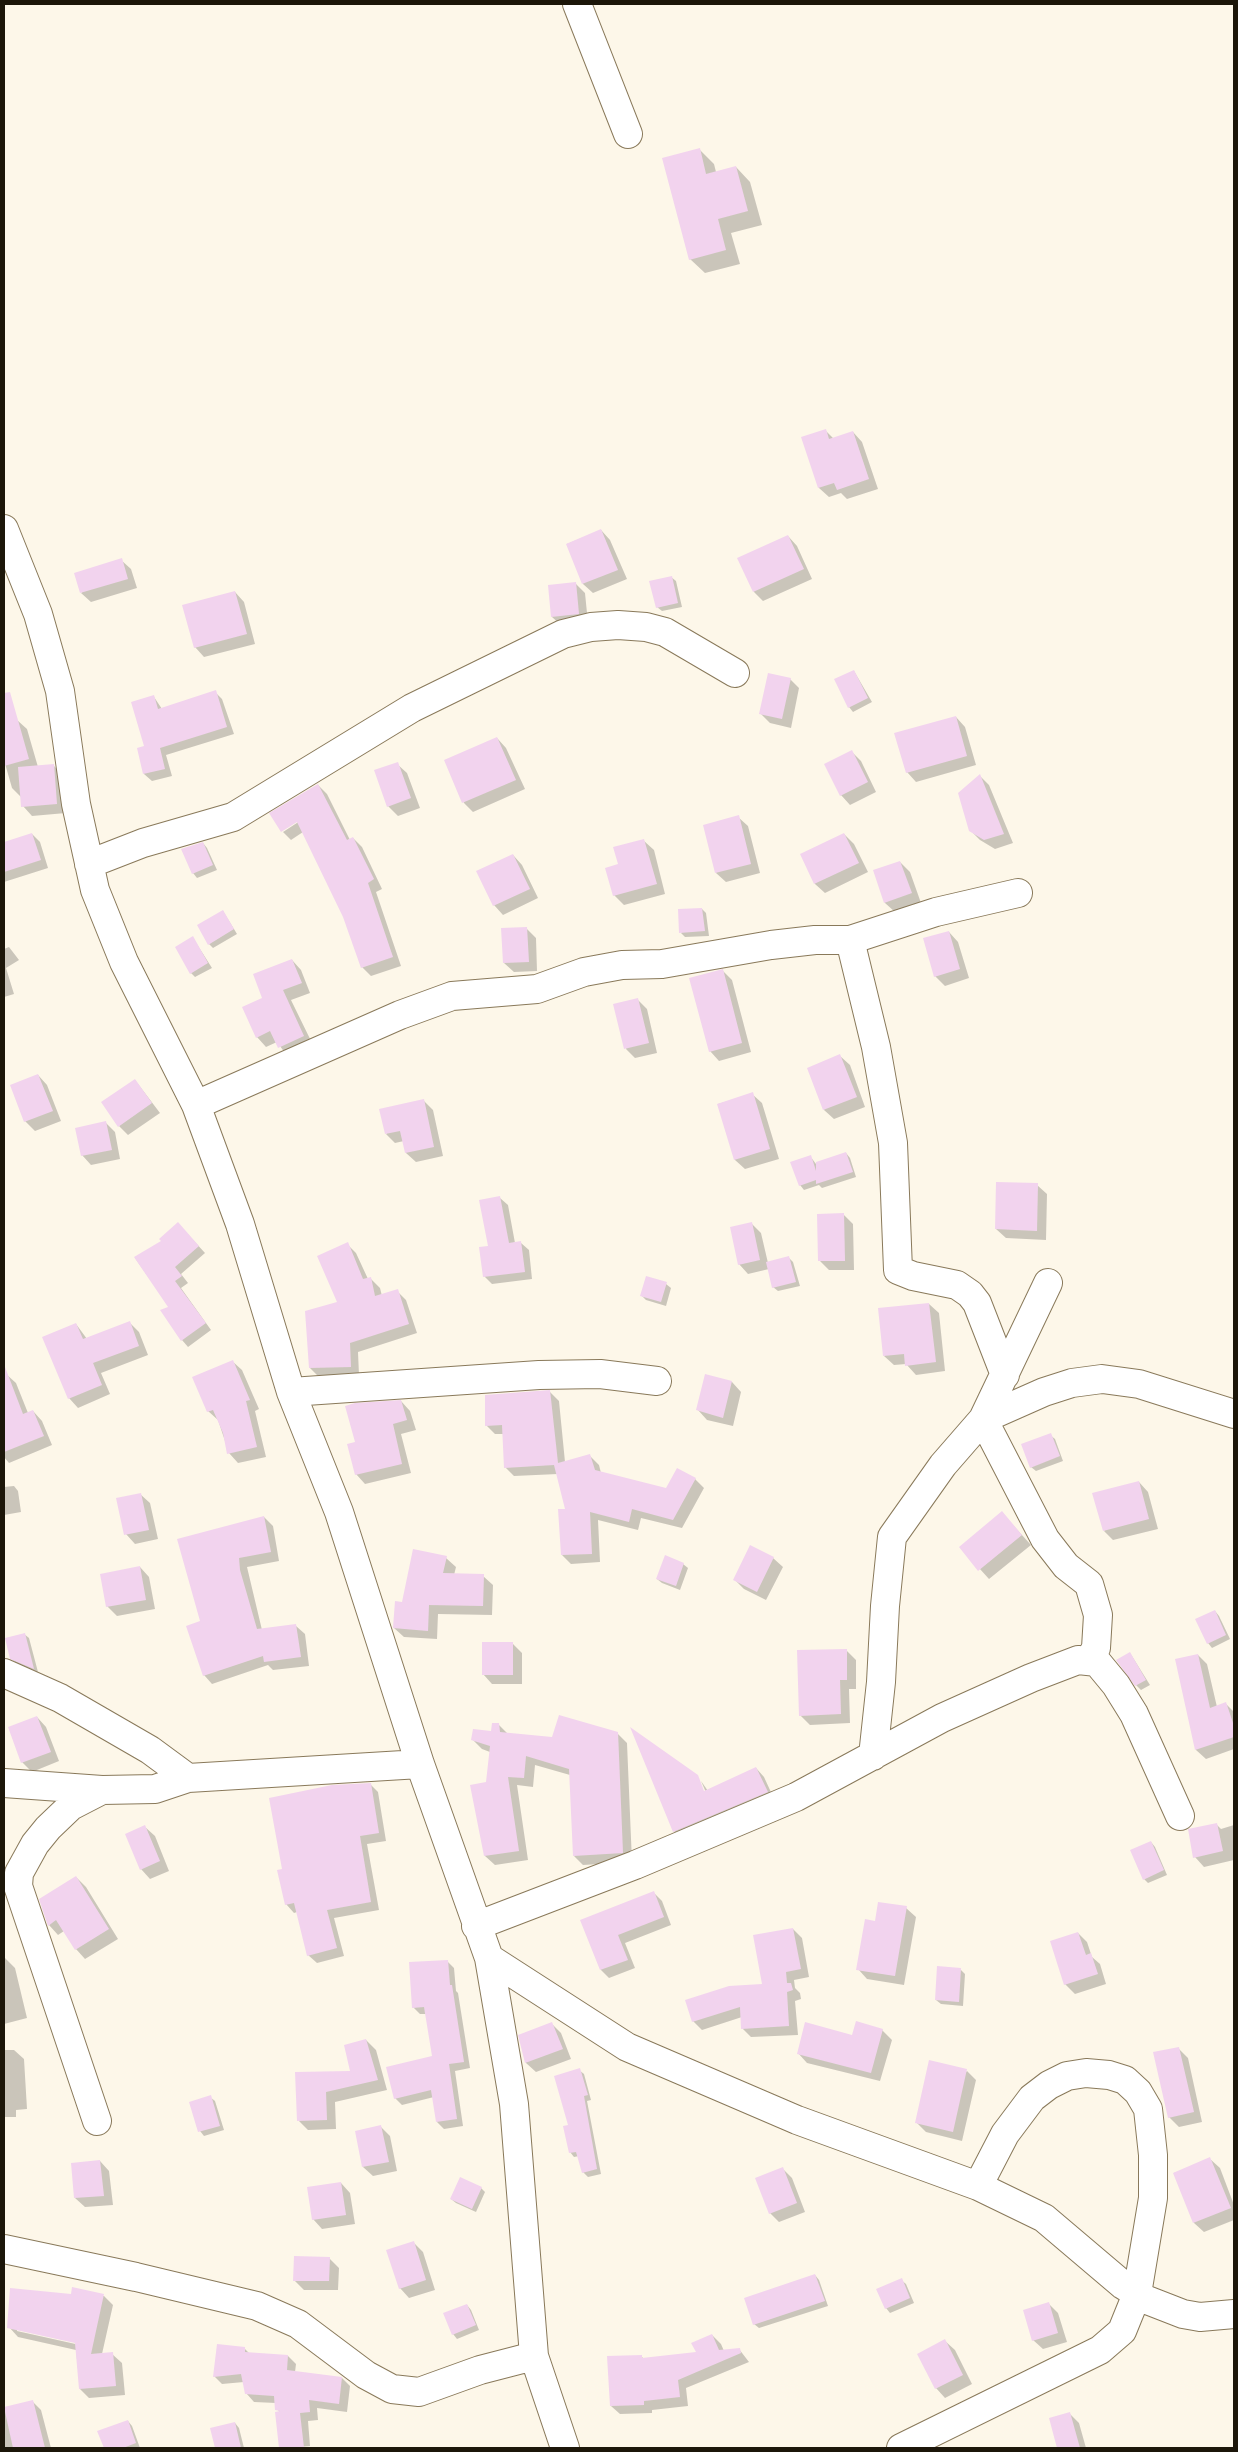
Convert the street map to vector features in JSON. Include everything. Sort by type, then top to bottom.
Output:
[{"type":"street","points":[[577,4],[628,134]]},
{"type":"street","points":[[4,529],[38,614],[60,691],[76,804],[95,890],[124,962],[196,1105],[240,1224],[291,1392],[339,1512],[420,1764],[452,1850],[476,1926],[489,1958],[514,2104],[534,2356],[565,2448]]},
{"type":"street","points":[[90,864],[143,843],[233,817],[412,708],[564,634],[591,627],[609,625],[646,627],[665,632],[735,673]]},
{"type":"street","points":[[196,1105],[400,1014],[452,996],[537,989],[584,972],[622,964],[662,964],[771,945],[815,940],[850,940],[936,912],[1018,893]]},
{"type":"street","points":[[850,940],[876,1047],[893,1143],[898,1270],[914,1276],[957,1285],[970,1294],[977,1303],[1005,1375]]},
{"type":"street","points":[[873,1756],[881,1682],[889,1551],[892,1537],[943,1466],[983,1418],[1048,1283]]},
{"type":"street","points":[[291,1392],[539,1375],[600,1374],[657,1381]]},
{"type":"street","points":[[983,1418],[1044,1392],[1072,1383],[1102,1379],[1138,1384],[1234,1414]]},
{"type":"street","points":[[983,1418],[1045,1539],[1066,1566],[1088,1584],[1098,1615],[1096,1648],[1090,1661]]},
{"type":"street","points":[[476,1926],[635,1865],[796,1797],[942,1718],[1031,1678],[1078,1660],[1097,1662],[1134,1714],[1180,1816]]},
{"type":"street","points":[[4,1673],[60,1698],[150,1750],[188,1778]]},
{"type":"street","points":[[4,1783],[102,1790],[155,1789],[188,1778],[420,1764]]},
{"type":"street","points":[[97,2121],[18,1886],[19,1873],[35,1844],[48,1828],[71,1806],[102,1790]]},
{"type":"street","points":[[489,1958],[627,2047],[797,2120],[978,2186],[1044,2218],[1124,2285],[1138,2294],[1183,2314],[1200,2317],[1234,2314]]},
{"type":"street","points":[[901,2448],[1100,2350],[1122,2331],[1138,2294],[1153,2198],[1153,2155],[1148,2109],[1138,2092],[1125,2080],[1109,2075],[1086,2073],[1067,2076],[1049,2085],[1032,2098],[1005,2134],[978,2186]]},
{"type":"street","points":[[4,2249],[136,2277],[257,2306],[298,2324],[366,2375],[392,2389],[419,2392],[480,2370],[534,2356]]},
{"type":"building","points":[[700,148],[706,174],[736,166],[748,211],[718,219],[726,250],[689,260],[662,158]]},
{"type":"building","points":[[826,429],[829,439],[853,431],[869,479],[837,490],[834,483],[818,488],[801,437]]},
{"type":"building","points":[[601,529],[618,570],[582,584],[566,544]]},
{"type":"building","points":[[788,535],[804,569],[753,592],[737,558]]},
{"type":"building","points":[[122,558],[128,579],[80,593],[74,573]]},
{"type":"building","points":[[672,576],[678,603],[656,608],[649,581]]},
{"type":"building","points":[[576,582],[579,614],[551,617],[548,585]]},
{"type":"building","points":[[235,591],[247,634],[194,648],[182,605]]},
{"type":"building","points":[[854,670],[868,698],[848,708],[834,679]]},
{"type":"building","points":[[768,673],[791,678],[782,719],[759,714]]},
{"type":"building","points":[[216,690],[227,727],[160,748],[165,769],[143,774],[137,748],[144,746],[131,702],[154,695],[158,709]]},
{"type":"building","points":[[10,692],[29,759],[4,766],[4,693]]},
{"type":"building","points":[[956,716],[967,756],[906,773],[894,733]]},
{"type":"building","points":[[497,737],[516,780],[462,803],[444,760]]},
{"type":"building","points":[[852,750],[868,782],[840,796],[824,764]]},
{"type":"building","points":[[398,762],[411,798],[387,807],[374,770]]},
{"type":"building","points":[[54,764],[57,804],[21,807],[18,767]]},
{"type":"building","points":[[980,774],[1004,834],[984,840],[969,831],[958,793]]},
{"type":"building","points":[[318,784],[347,840],[353,837],[374,879],[368,883],[393,957],[361,968],[343,917],[297,822],[281,832],[269,813]]},
{"type":"building","points":[[739,815],[751,864],[715,873],[703,825]]},
{"type":"building","points":[[32,833],[41,860],[4,872],[4,842]]},
{"type":"building","points":[[844,833],[859,863],[814,884],[800,854]]},
{"type":"building","points":[[644,839],[657,884],[613,896],[605,868],[618,864],[613,847]]},
{"type":"building","points":[[203,842],[213,865],[192,874],[181,849]]},
{"type":"building","points":[[513,854],[530,889],[493,906],[476,871]]},
{"type":"building","points":[[900,861],[912,893],[884,903],[873,870]]},
{"type":"building","points":[[702,908],[705,931],[679,933],[678,909]]},
{"type":"building","points":[[223,910],[234,929],[208,945],[197,925]]},
{"type":"building","points":[[527,927],[529,962],[503,963],[501,928]]},
{"type":"building","points":[[949,931],[960,969],[934,977],[923,938]]},
{"type":"building","points":[[193,936],[208,963],[190,974],[175,947]]},
{"type":"building","points":[[292,959],[302,983],[283,990],[304,1036],[278,1048],[270,1031],[256,1038],[242,1007],[262,998],[253,974]]},
{"type":"building","points":[[723,969],[742,1043],[709,1052],[689,978]]},
{"type":"building","points":[[638,998],[649,1043],[624,1049],[613,1004]]},
{"type":"building","points":[[840,1054],[857,1097],[823,1110],[807,1068]]},
{"type":"building","points":[[38,1074],[53,1111],[24,1122],[10,1085]]},
{"type":"building","points":[[135,1079],[152,1103],[118,1127],[101,1102]]},
{"type":"building","points":[[753,1092],[770,1149],[734,1160],[717,1104]]},
{"type":"building","points":[[424,1099],[434,1147],[405,1153],[400,1131],[385,1134],[379,1109]]},
{"type":"building","points":[[106,1121],[112,1150],[81,1156],[75,1128]]},
{"type":"building","points":[[846,1152],[853,1172],[816,1184],[816,1180],[799,1186],[790,1162],[811,1155],[816,1171],[816,1162]]},
{"type":"building","points":[[996,1182],[1038,1183],[1037,1231],[995,1229]]},
{"type":"building","points":[[500,1196],[509,1243],[521,1241],[525,1272],[483,1277],[479,1247],[488,1246],[479,1200]]},
{"type":"building","points":[[844,1213],[845,1261],[818,1261],[817,1214]]},
{"type":"building","points":[[178,1222],[199,1246],[175,1267],[182,1276],[175,1281],[206,1323],[181,1341],[160,1310],[168,1307],[134,1257],[161,1241],[159,1239]]},
{"type":"building","points":[[752,1222],[760,1260],[738,1265],[730,1227]]},
{"type":"building","points":[[348,1242],[363,1279],[371,1277],[375,1296],[398,1289],[409,1324],[350,1343],[351,1367],[309,1368],[305,1311],[337,1302],[317,1256]]},
{"type":"building","points":[[789,1256],[796,1282],[772,1288],[766,1262]]},
{"type":"building","points":[[646,1276],[667,1282],[661,1302],[640,1296]]},
{"type":"building","points":[[929,1303],[936,1362],[905,1366],[904,1354],[883,1356],[878,1308]]},
{"type":"building","points":[[130,1321],[139,1346],[93,1363],[102,1385],[68,1399],[42,1337],[76,1323],[83,1339]]},
{"type":"building","points":[[233,1360],[250,1400],[246,1401],[257,1447],[227,1454],[223,1433],[213,1410],[207,1412],[192,1377]]},
{"type":"building","points":[[5,1367],[23,1414],[33,1410],[44,1436],[4,1452]]},
{"type":"building","points":[[705,1374],[732,1381],[723,1418],[696,1410]]},
{"type":"building","points":[[550,1390],[558,1463],[590,1454],[595,1470],[666,1488],[677,1468],[696,1478],[673,1520],[632,1509],[629,1522],[590,1512],[592,1554],[561,1555],[558,1509],[565,1509],[554,1465],[504,1468],[502,1425],[485,1426],[485,1395]]},
{"type":"building","points":[[401,1400],[407,1420],[393,1424],[402,1464],[355,1475],[347,1444],[355,1442],[345,1406],[355,1403]]},
{"type":"building","points":[[1051,1433],[1060,1456],[1030,1468],[1021,1444]]},
{"type":"building","points":[[1139,1481],[1149,1519],[1103,1531],[1092,1493]]},
{"type":"building","points":[[141,1493],[149,1530],[124,1535],[116,1498]]},
{"type":"building","points":[[1002,1511],[1022,1535],[978,1571],[959,1547]]},
{"type":"building","points":[[264,1516],[271,1552],[239,1558],[240,1570],[257,1629],[296,1624],[301,1657],[264,1662],[263,1656],[203,1676],[186,1626],[200,1621],[177,1539]]},
{"type":"building","points":[[750,1545],[774,1557],[757,1592],[733,1580]]},
{"type":"building","points":[[413,1549],[447,1556],[443,1573],[484,1574],[483,1606],[429,1605],[428,1631],[393,1628],[395,1601],[402,1602]]},
{"type":"building","points":[[665,1555],[684,1563],[676,1586],[656,1579]]},
{"type":"building","points":[[140,1566],[146,1600],[106,1607],[100,1574]]},
{"type":"building","points":[[1215,1610],[1226,1635],[1207,1644],[1195,1619]]},
{"type":"building","points":[[25,1633],[34,1669],[10,1659],[5,1638]]},
{"type":"building","points":[[482,1642],[513,1642],[513,1675],[482,1675]]},
{"type":"building","points":[[847,1649],[847,1680],[840,1680],[841,1714],[799,1716],[797,1650]]},
{"type":"building","points":[[1130,1652],[1146,1680],[1135,1686],[1116,1660]]},
{"type":"building","points":[[1198,1654],[1210,1708],[1226,1702],[1234,1726],[1234,1737],[1195,1750],[1175,1659]]},
{"type":"building","points":[[559,1715],[618,1732],[623,1853],[573,1856],[569,1769],[526,1756],[524,1778],[508,1777],[519,1851],[484,1856],[470,1785],[486,1782],[490,1746],[471,1740],[473,1729],[491,1731],[492,1723],[499,1723],[500,1732],[552,1737]]},
{"type":"building","points":[[37,1716],[51,1752],[21,1763],[8,1727]]},
{"type":"building","points":[[630,1727],[698,1775],[704,1791],[756,1767],[768,1792],[673,1832]]},
{"type":"building","points":[[371,1783],[379,1833],[360,1836],[371,1902],[327,1910],[337,1948],[307,1956],[294,1903],[285,1905],[277,1870],[282,1869],[269,1798],[332,1785]]},
{"type":"building","points":[[1217,1823],[1223,1851],[1193,1858],[1188,1829]]},
{"type":"building","points":[[145,1825],[160,1861],[140,1870],[125,1834]]},
{"type":"building","points":[[1151,1841],[1164,1870],[1143,1880],[1130,1850]]},
{"type":"building","points":[[76,1876],[109,1929],[75,1950],[56,1920],[48,1926],[39,1899]]},
{"type":"building","points":[[654,1891],[664,1917],[618,1935],[628,1960],[600,1970],[580,1920]]},
{"type":"building","points":[[878,1902],[907,1906],[895,1976],[856,1970],[865,1919],[875,1921]]},
{"type":"building","points":[[793,1928],[801,1969],[786,1972],[787,1983],[791,1983],[793,1990],[787,1992],[789,2026],[741,2029],[740,2007],[692,2022],[685,2000],[729,1986],[762,1984],[753,1935]]},
{"type":"building","points":[[1078,1932],[1086,1955],[1091,1953],[1098,1974],[1064,1985],[1050,1941]]},
{"type":"building","points":[[448,1960],[450,1985],[452,1985],[464,2062],[449,2064],[457,2119],[436,2122],[431,2090],[394,2099],[386,2067],[432,2056],[424,2007],[412,2008],[409,1962]]},
{"type":"building","points":[[937,1966],[961,1968],[959,2002],[935,2000]]},
{"type":"building","points":[[856,2021],[883,2029],[871,2073],[797,2054],[805,2022],[852,2035]]},
{"type":"building","points":[[552,2022],[563,2049],[525,2063],[518,2035]]},
{"type":"building","points":[[366,2039],[378,2080],[326,2092],[327,2120],[297,2121],[295,2072],[350,2071],[344,2045]]},
{"type":"building","points":[[1179,2047],[1194,2112],[1168,2118],[1153,2052]]},
{"type":"building","points":[[929,2060],[967,2069],[953,2132],[915,2123]]},
{"type":"building","points":[[580,2068],[588,2095],[584,2096],[597,2169],[582,2173],[576,2152],[569,2153],[563,2126],[568,2125],[554,2076]]},
{"type":"building","points":[[211,2095],[220,2126],[198,2132],[189,2102]]},
{"type":"building","points":[[381,2125],[389,2162],[362,2167],[355,2131]]},
{"type":"building","points":[[1210,2157],[1231,2208],[1193,2223],[1173,2173]]},
{"type":"building","points":[[100,2160],[104,2196],[74,2198],[71,2163]]},
{"type":"building","points":[[783,2167],[797,2203],[769,2214],[755,2178]]},
{"type":"building","points":[[460,2177],[482,2187],[472,2209],[450,2199]]},
{"type":"building","points":[[341,2182],[346,2215],[312,2220],[307,2187]]},
{"type":"building","points":[[414,2241],[426,2280],[399,2289],[386,2250]]},
{"type":"building","points":[[294,2256],[330,2257],[329,2281],[293,2281]]},
{"type":"building","points":[[815,2274],[825,2301],[753,2325],[744,2298]]},
{"type":"building","points":[[902,2278],[910,2298],[885,2309],[876,2289]]},
{"type":"building","points":[[72,2287],[104,2294],[91,2354],[113,2352],[116,2386],[79,2389],[75,2343],[7,2328],[10,2288],[71,2294]]},
{"type":"building","points":[[1049,2302],[1058,2333],[1032,2341],[1023,2310]]},
{"type":"building","points":[[467,2304],[476,2325],[452,2335],[443,2313]]},
{"type":"building","points":[[712,2334],[719,2350],[740,2348],[741,2353],[678,2380],[680,2397],[644,2401],[644,2405],[610,2406],[607,2356],[642,2355],[642,2358],[696,2352],[691,2343]]},
{"type":"building","points":[[945,2339],[963,2375],[935,2389],[917,2354]]},
{"type":"building","points":[[217,2344],[245,2347],[245,2352],[288,2355],[287,2370],[342,2377],[339,2404],[309,2400],[310,2412],[300,2413],[304,2448],[279,2448],[275,2412],[280,2411],[275,2410],[274,2396],[245,2394],[241,2374],[213,2377]]},
{"type":"building","points":[[33,2400],[45,2448],[13,2448],[4,2407]]},
{"type":"building","points":[[1070,2412],[1080,2448],[1057,2448],[1049,2418]]},
{"type":"building","points":[[128,2420],[136,2443],[123,2448],[104,2448],[97,2431]]},
{"type":"building","points":[[235,2422],[241,2448],[215,2448],[210,2428]]}]
